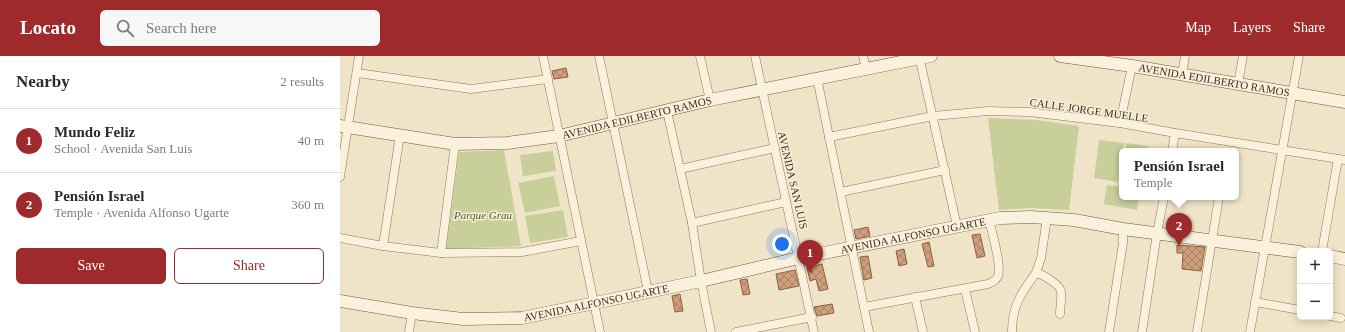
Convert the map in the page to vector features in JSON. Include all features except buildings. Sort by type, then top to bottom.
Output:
[{"type":"street","points":[[340,178],[344,126],[359,56]]},
{"type":"street","points":[[543,56],[600,332]]},
{"type":"street","points":[[600,56],[648,291]]},
{"type":"street","points":[[700,56],[710,100]]},
{"type":"street","name":"AVENIDA SAN LUIS","points":[[754,56],[812,317],[814,332]]},
{"type":"street","points":[[864,56],[866,69]]},
{"type":"street","name":"AVENIDA EDILBERTO RAMOS","points":[[1060,56],[1132,66],[1345,102]]},
{"type":"street","points":[[1182,75],[1185,56]]},
{"type":"street","points":[[1238,84],[1243,56]]},
{"type":"street","points":[[1250,332],[1299,56]]},
{"type":"street","points":[[923,57],[933,116],[957,226]]},
{"type":"street","name":"AVENIDA EDILBERTO RAMOS","points":[[344,126],[455,144],[505,143],[559,136],[710,100],[923,57]]},
{"type":"street","points":[[1120,123],[1132,66]]},
{"type":"street","points":[[356,73],[471,89],[548,79]]},
{"type":"street","points":[[817,78],[869,332]]},
{"type":"street","points":[[667,111],[692,223],[711,332]]},
{"type":"street","name":"CALLE JORGE MUELLE","points":[[829,137],[933,116],[988,111],[1030,112],[1120,123],[1175,134],[1342,160]]},
{"type":"street","points":[[1173,148],[1175,134]]},
{"type":"street","points":[[383,246],[400,135]]},
{"type":"street","points":[[1227,148],[1228,142]]},
{"type":"street","points":[[441,253],[455,144]]},
{"type":"street","points":[[680,169],[775,148]]},
{"type":"street","points":[[1323,248],[1342,160]]},
{"type":"street","points":[[841,192],[945,170]]},
{"type":"street","points":[[1142,332],[1163,200]]},
{"type":"street","points":[[1197,332],[1218,200]]},
{"type":"street","points":[[692,223],[786,202]]},
{"type":"street","name":"AVENIDA ALFONSO UGARTE","points":[[340,301],[412,313],[464,318],[522,318],[701,281],[799,258],[957,226],[989,220],[1031,217],[1074,220],[1124,229],[1158,232],[1297,252]]},
{"type":"street","points":[[1012,332],[1012,318],[1022,292],[1036,273],[1041,258],[1048,218]]},
{"type":"street","points":[[864,307],[988,284],[997,278],[999,269],[989,220]]},
{"type":"street","points":[[1109,332],[1124,229]]},
{"type":"street","points":[[340,238],[383,246],[441,253],[522,252],[581,241]]},
{"type":"street","points":[[1333,257],[1345,259]]},
{"type":"street","points":[[1036,273],[1041,274],[1060,287],[1062,291],[1060,314]]},
{"type":"street","points":[[965,289],[975,332]]},
{"type":"street","points":[[915,297],[923,332]]},
{"type":"street","points":[[1256,302],[1297,309]]},
{"type":"street","points":[[409,332],[412,313]]},
{"type":"street","points":[[736,332],[765,329],[812,317]]},
{"type":"street","points":[[1333,317],[1340,318]]},
{"type":"green space","points":[[988,118],[1037,120],[1079,126],[1069,210],[1030,208],[999,210]]},
{"type":"green space","points":[[1099,140],[1124,143],[1123,148],[1119,148],[1118,182],[1094,178]]},
{"type":"green space","points":[[1126,143],[1148,146],[1148,148],[1125,148]]},
{"type":"green space","name":"Parque Grau","points":[[504,150],[521,246],[446,249],[459,152]]},
{"type":"green space","points":[[553,151],[556,171],[523,176],[520,155]]},
{"type":"green space","points":[[554,176],[560,206],[525,213],[518,183]]},
{"type":"green space","points":[[1107,185],[1119,187],[1119,200],[1139,200],[1137,210],[1104,204]]},
{"type":"green space","points":[[563,210],[568,237],[530,243],[525,216]]},
{"type":"place","name":"Pensión Israel","points":[[1179,246]]},
{"type":"place","name":"Mundo Feliz","points":[[810,273]]}]
